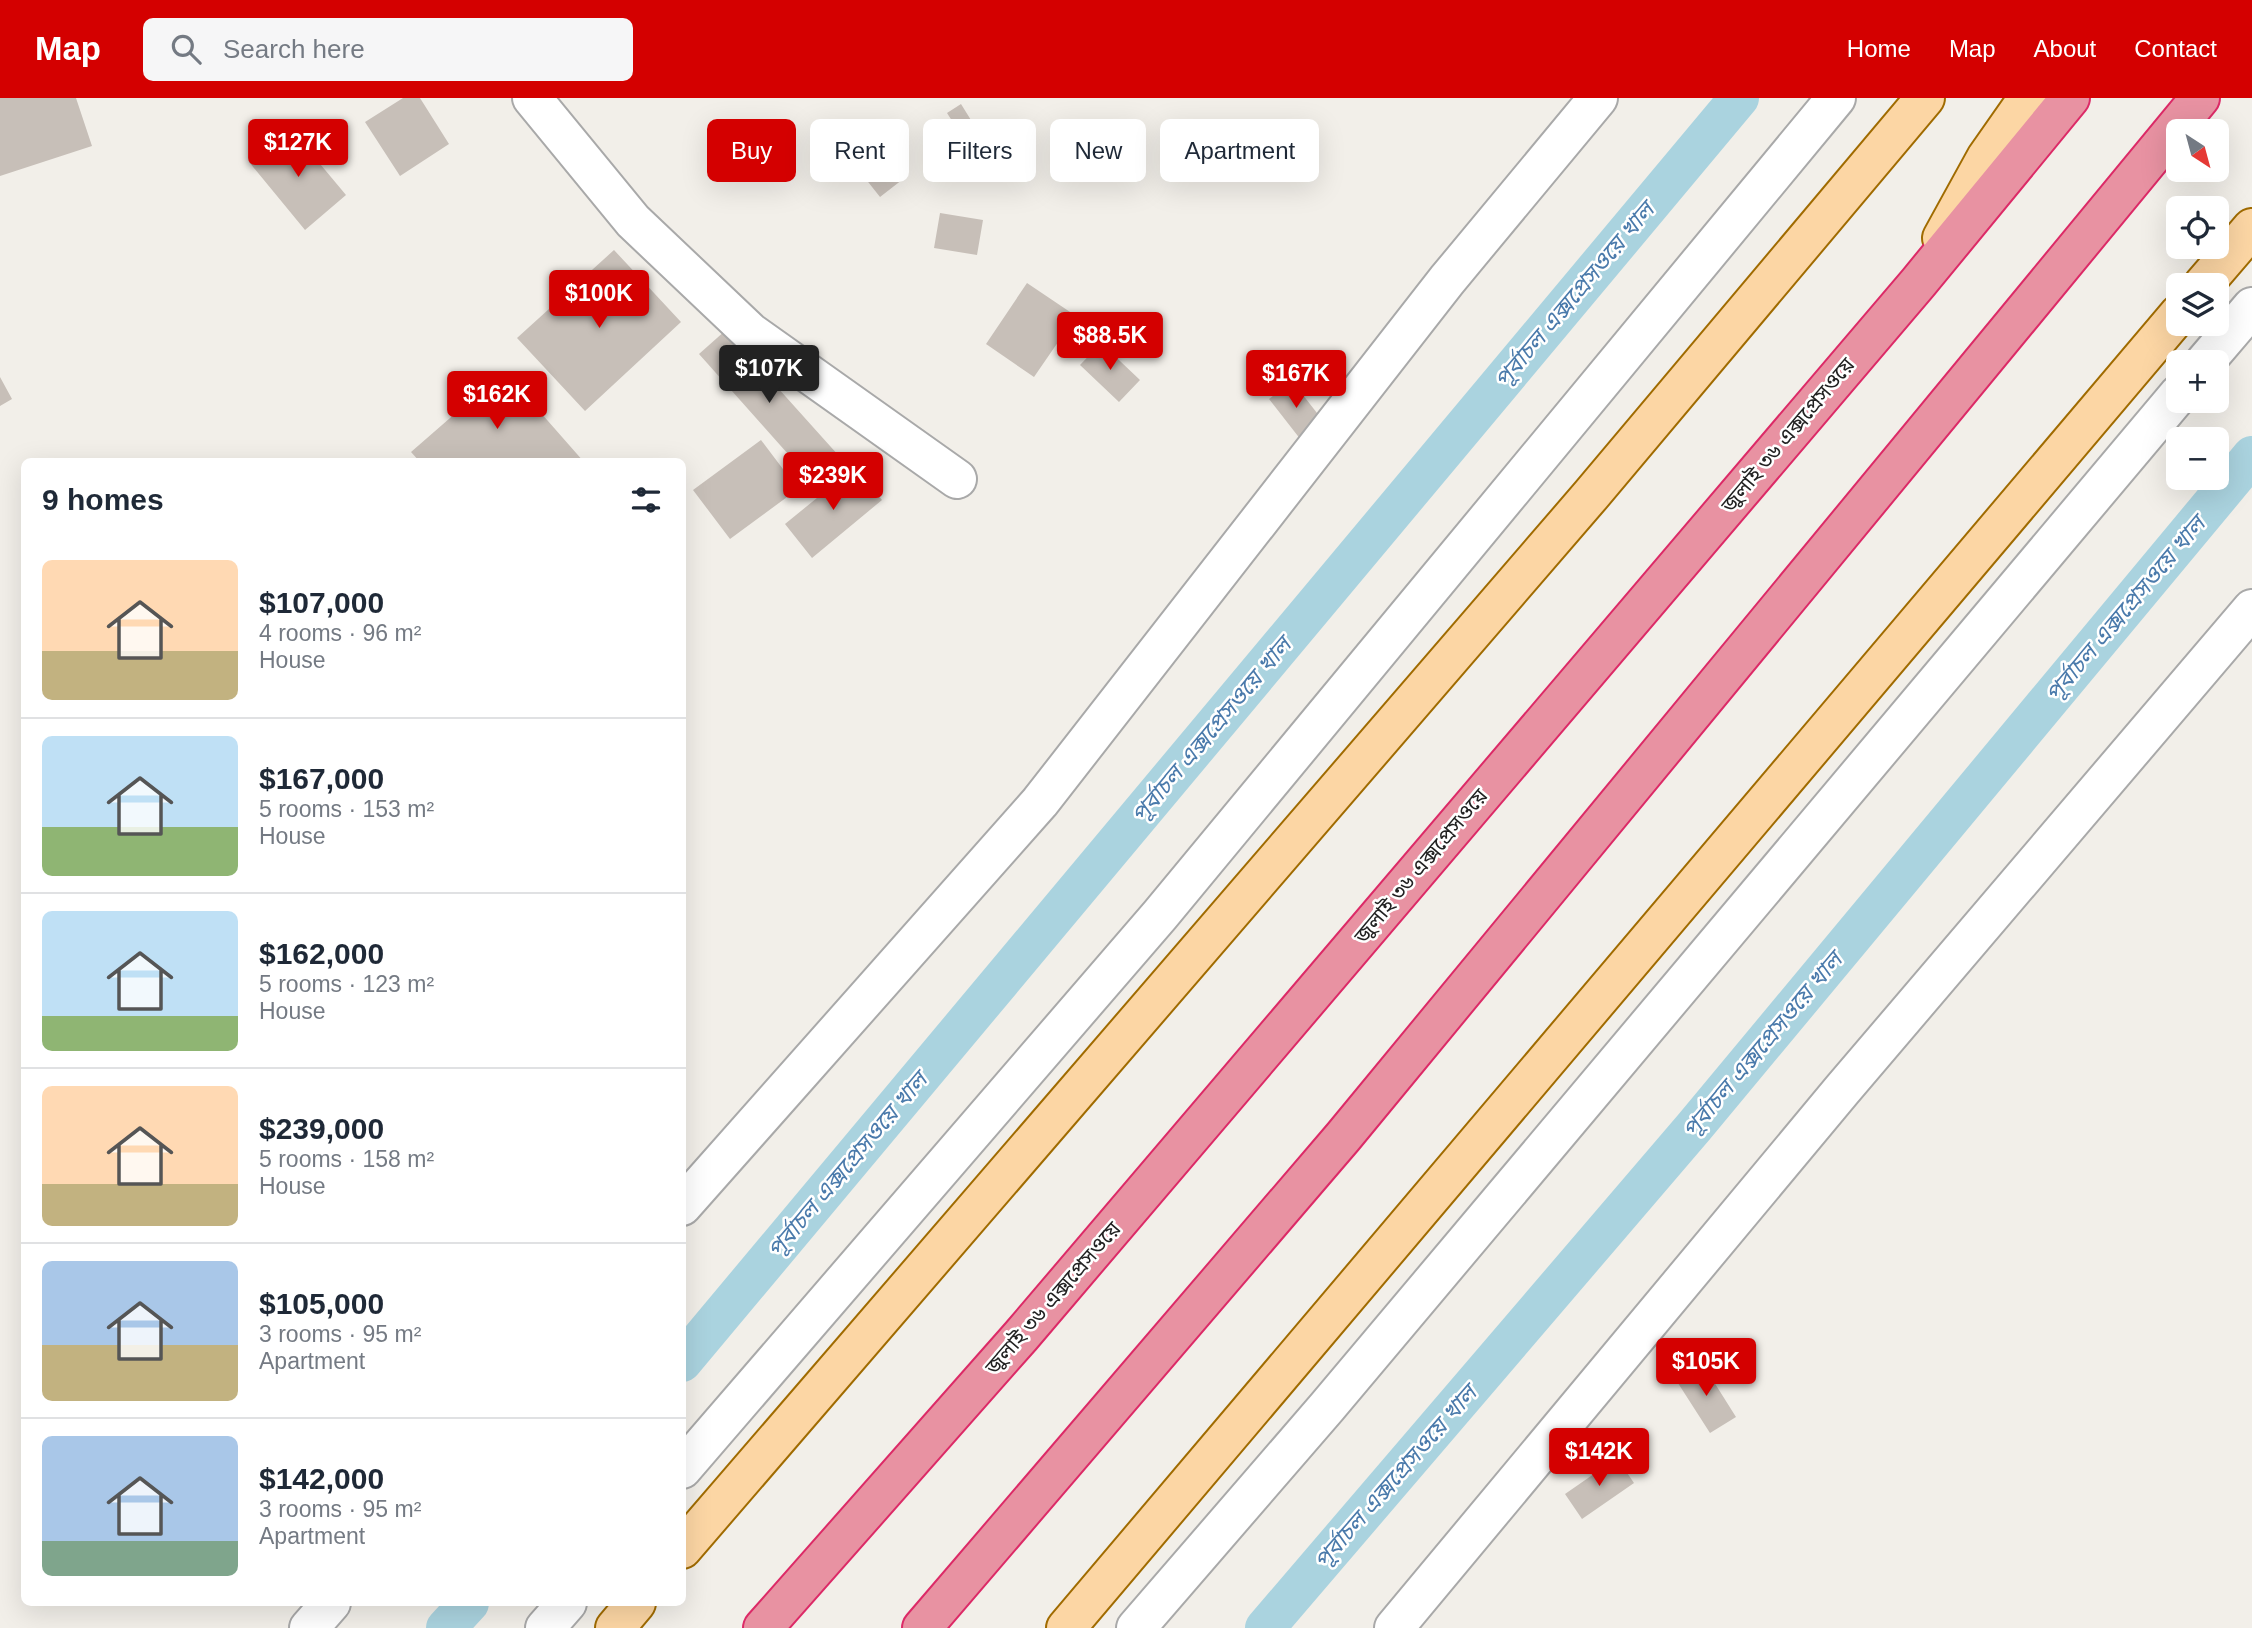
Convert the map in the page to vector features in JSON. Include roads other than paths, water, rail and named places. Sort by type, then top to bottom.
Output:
[{"type":"highway","name":"জুলাই ৩৬ এক্সপ্রেসওয়ে","points":[[763,1628],[1021,1336],[1918,283],[2070,98]]},
{"type":"highway","points":[[922,1628],[1352,1127],[2200,98]]},
{"type":"main road","points":[[686,1544],[1591,495],[1925,98]]},
{"type":"main road","points":[[1918,283],[1986,158],[2028,98]]},
{"type":"main road","points":[[2213,273],[2252,228]]},
{"type":"main road","points":[[1066,1628],[2166,329]]},
{"type":"main road","points":[[615,1628],[633,1606]]},
{"type":"street","points":[[532,98],[633,221],[750,332],[957,479]]},
{"type":"street","points":[[686,1201],[1040,802],[1447,280],[1598,98]]},
{"type":"street","points":[[686,1464],[1160,915],[1836,98]]},
{"type":"street","points":[[2215,350],[2252,307]]},
{"type":"street","points":[[1136,1628],[1327,1407],[2166,409]]},
{"type":"street","points":[[1394,1628],[1842,1090],[2252,609]]},
{"type":"street","points":[[309,1628],[328,1606]]},
{"type":"street","points":[[545,1628],[564,1606]]},
{"type":"waterway","name":"পূর্বাচল এক্সপ্রেসওয়ে খাল","points":[[686,1357],[1739,98]]},
{"type":"waterway","name":"পূর্বাচল এক্সপ্রেসওয়ে খাল","points":[[1265,1628],[1694,1127],[2252,456]]},
{"type":"waterway","name":"পূর্বাচল এক্সপ্রেসওয়ে খাল","points":[[446,1628],[466,1606]]}]
